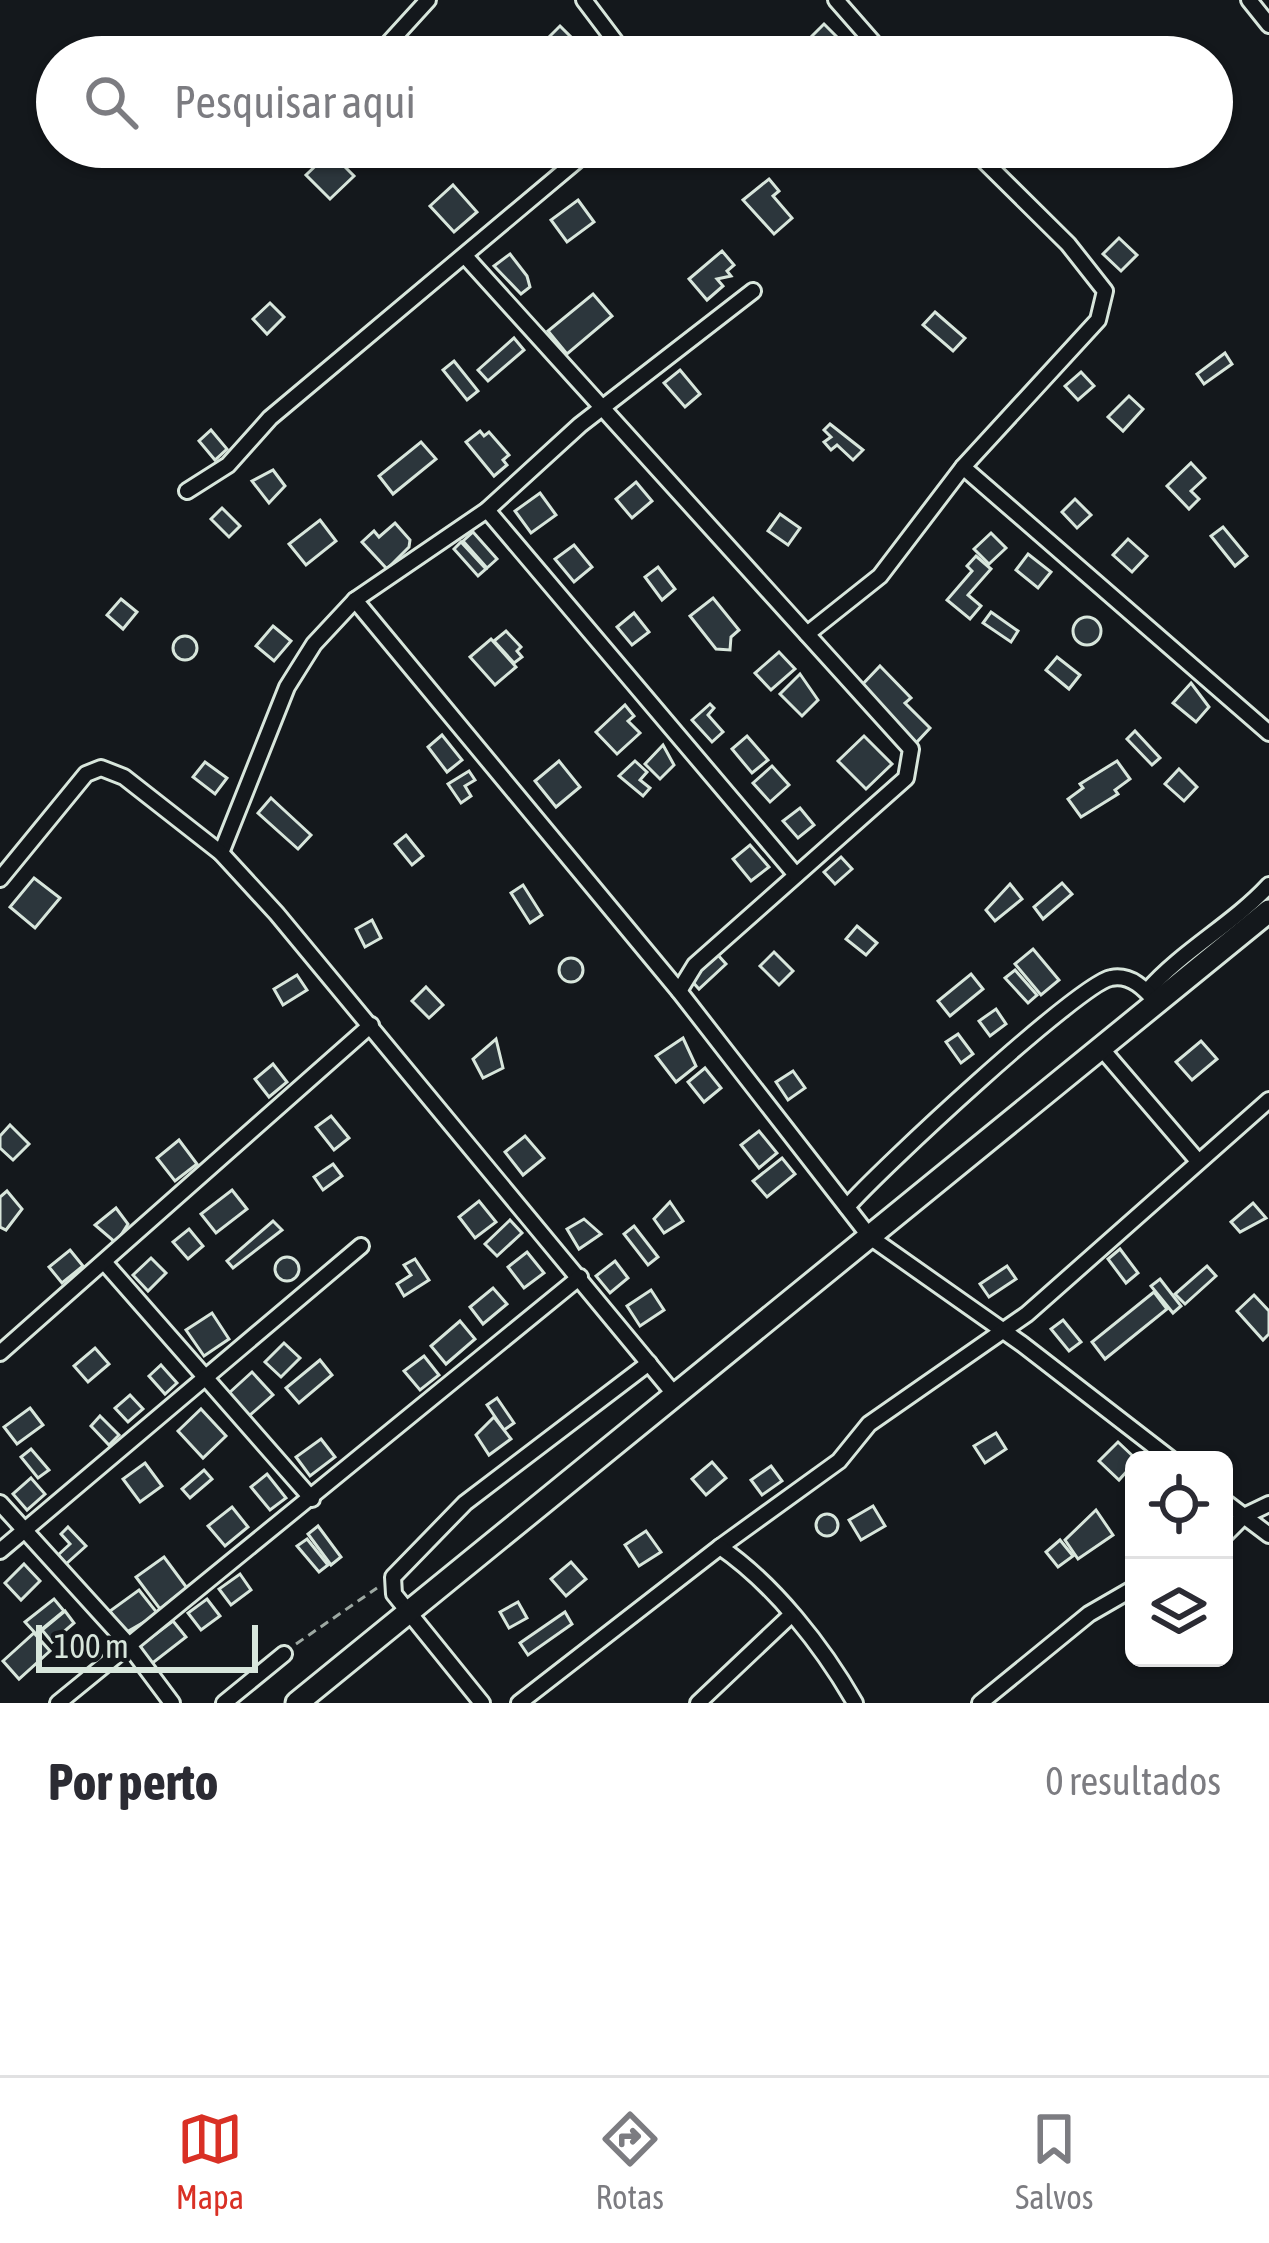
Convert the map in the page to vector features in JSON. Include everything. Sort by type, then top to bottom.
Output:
[{"type":"highway","points":[[296,1703],[1101,1048],[1152,997],[1269,911]]},
{"type":"street","points":[[395,36],[428,0]]},
{"type":"street","points":[[584,0],[611,36]]},
{"type":"street","points":[[836,0],[868,36]]},
{"type":"street","points":[[1250,0],[1269,25]]},
{"type":"street","points":[[187,491],[228,466],[270,418],[568,168]]},
{"type":"street","points":[[807,634],[880,576],[963,467],[1098,320],[1105,291],[1068,244],[991,168]]},
{"type":"street","points":[[464,256],[911,749],[906,778],[695,965],[679,991]]},
{"type":"street","points":[[221,854],[287,687],[314,644],[356,600],[487,510],[602,409],[752,292]]},
{"type":"street","points":[[963,467],[1269,733]]},
{"type":"street","points":[[487,510],[796,875]]},
{"type":"street","points":[[356,600],[679,991],[870,1237],[1000,1328],[1160,1451]]},
{"type":"street","points":[[0,879],[86,774],[101,768],[124,777],[221,854],[371,1025],[675,1395]]},
{"type":"street","points":[[847,1207],[1066,1001],[1112,977],[1140,983],[1152,997],[1168,967],[1241,914],[1269,885]]},
{"type":"street","points":[[0,1353],[371,1025]]},
{"type":"street","points":[[1101,1048],[1197,1160]]},
{"type":"street","points":[[519,1703],[838,1461],[869,1424],[1000,1328],[1027,1314],[1269,1100]]},
{"type":"street","points":[[0,1551],[361,1246]]},
{"type":"street","points":[[105,1263],[312,1499]]},
{"type":"street","points":[[58,1703],[580,1277]]},
{"type":"street","points":[[482,1703],[394,1594],[393,1577],[465,1504],[649,1363]]},
{"type":"street","points":[[0,1503],[128,1644],[172,1703]]},
{"type":"street","points":[[1233,1527],[1269,1504]]},
{"type":"street","points":[[1233,1508],[1269,1535]]},
{"type":"street","points":[[720,1547],[832,1662],[855,1703]]},
{"type":"street","points":[[980,1703],[1089,1614],[1125,1593]]},
{"type":"street","points":[[698,1703],[790,1616]]},
{"type":"street","points":[[224,1703],[284,1654]]},
{"type":"path","points":[[284,1654],[393,1577]]},
{"type":"building","points":[[824,24],[836,36],[812,36]]},
{"type":"building","points":[[560,26],[570,36],[550,36]]},
{"type":"building","points":[[313,168],[346,168],[354,176],[330,199],[306,175]]},
{"type":"building","points":[[769,179],[779,191],[773,196],[792,218],[774,234],[743,200]]},
{"type":"building","points":[[453,185],[477,212],[454,232],[430,206]]},
{"type":"building","points":[[578,200],[594,222],[567,242],[551,220]]},
{"type":"building","points":[[1119,238],[1137,255],[1121,271],[1103,254]]},
{"type":"building","points":[[722,251],[734,265],[727,271],[731,276],[717,279],[723,286],[707,300],[689,279]]},
{"type":"building","points":[[510,254],[527,276],[530,287],[521,294],[494,266]]},
{"type":"building","points":[[593,294],[612,316],[567,354],[548,331]]},
{"type":"building","points":[[270,303],[284,317],[267,334],[253,319]]},
{"type":"building","points":[[935,312],[965,338],[953,351],[923,325]]},
{"type":"building","points":[[514,338],[524,350],[488,381],[478,370]]},
{"type":"building","points":[[1225,353],[1232,364],[1204,384],[1197,374]]},
{"type":"building","points":[[454,361],[478,391],[467,400],[443,370]]},
{"type":"building","points":[[680,370],[700,394],[685,407],[664,383]]},
{"type":"building","points":[[1081,372],[1094,386],[1078,400],[1065,386]]},
{"type":"building","points":[[1129,396],[1143,409],[1123,431],[1108,417]]},
{"type":"building","points":[[830,424],[863,450],[853,460],[837,445],[831,450],[824,442],[831,437],[824,430]]},
{"type":"building","points":[[211,430],[227,449],[215,460],[199,441]]},
{"type":"building","points":[[480,431],[484,436],[489,432],[509,455],[503,460],[507,465],[494,476],[466,442]]},
{"type":"building","points":[[421,442],[436,459],[393,494],[379,476]]},
{"type":"building","points":[[1191,463],[1205,478],[1191,491],[1199,499],[1189,509],[1167,486]]},
{"type":"building","points":[[273,470],[285,486],[269,503],[252,481]]},
{"type":"building","points":[[636,482],[652,501],[632,518],[616,499]]},
{"type":"building","points":[[540,493],[556,515],[531,533],[515,511]]},
{"type":"building","points":[[1075,499],[1091,515],[1077,528],[1062,512]]},
{"type":"building","points":[[222,508],[240,526],[229,537],[211,519]]},
{"type":"building","points":[[780,514],[800,528],[788,545],[768,531]]},
{"type":"building","points":[[320,520],[336,541],[306,565],[289,544]]},
{"type":"building","points":[[395,523],[410,540],[409,547],[387,569],[362,542],[374,531],[379,537]]},
{"type":"building","points":[[1223,527],[1247,556],[1235,566],[1211,536]]},
{"type":"building","points":[[473,532],[497,559],[487,568],[463,541]]},
{"type":"building","points":[[991,533],[1006,548],[989,564],[974,549]]},
{"type":"building","points":[[1128,539],[1147,556],[1132,572],[1113,555]]},
{"type":"building","points":[[461,542],[486,569],[478,576],[454,549]]},
{"type":"building","points":[[574,545],[592,567],[574,582],[555,559]]},
{"type":"building","points":[[1028,554],[1051,572],[1038,588],[1016,570]]},
{"type":"building","points":[[976,556],[991,569],[968,595],[981,606],[970,619],[947,600],[972,571],[967,566]]},
{"type":"building","points":[[658,567],[675,589],[662,600],[645,577]]},
{"type":"building","points":[[713,598],[739,630],[731,637],[730,650],[716,649],[690,616]]},
{"type":"building","points":[[121,599],[137,612],[123,629],[107,615]]},
{"type":"building","points":[[991,612],[1018,631],[1011,642],[983,623]]},
{"type":"building","points":[[634,613],[649,632],[632,645],[617,627]]},
{"type":"building","points":[[1087,617],[1097,621],[1101,631],[1097,641],[1087,645],[1077,641],[1073,631],[1077,621]]},
{"type":"building","points":[[273,626],[291,641],[274,661],[256,646]]},
{"type":"building","points":[[506,631],[521,647],[517,651],[522,657],[514,663],[494,641]]},
{"type":"building","points":[[185,636],[197,648],[185,660],[173,648]]},
{"type":"building","points":[[491,639],[516,667],[495,685],[470,657]]},
{"type":"building","points":[[779,652],[795,669],[771,690],[755,673]]},
{"type":"building","points":[[1057,657],[1080,675],[1069,689],[1046,670]]},
{"type":"building","points":[[880,666],[911,698],[905,703],[930,728],[916,743],[860,687]]},
{"type":"building","points":[[800,674],[818,700],[802,716],[780,694]]},
{"type":"building","points":[[1191,683],[1209,707],[1196,722],[1173,703]]},
{"type":"building","points":[[710,704],[714,708],[708,715],[723,732],[712,742],[692,720]]},
{"type":"building","points":[[625,705],[634,716],[628,721],[640,733],[617,754],[596,732]]},
{"type":"building","points":[[1135,731],[1160,758],[1152,765],[1127,739]]},
{"type":"building","points":[[442,735],[462,760],[447,772],[428,747]]},
{"type":"building","points":[[747,736],[768,760],[752,773],[732,749]]},
{"type":"building","points":[[864,736],[892,764],[866,789],[838,761]]},
{"type":"building","points":[[663,745],[674,765],[660,779],[645,764]]},
{"type":"building","points":[[559,761],[580,787],[556,807],[535,781]]},
{"type":"building","points":[[635,761],[647,772],[640,780],[650,788],[643,796],[619,776]]},
{"type":"building","points":[[1117,761],[1130,779],[1115,790],[1118,794],[1081,817],[1068,799],[1083,788],[1080,784]]},
{"type":"building","points":[[205,762],[227,778],[215,794],[193,777]]},
{"type":"building","points":[[772,766],[789,785],[770,802],[753,783]]},
{"type":"building","points":[[1179,769],[1197,787],[1184,801],[1165,784]]},
{"type":"building","points":[[469,771],[475,780],[465,786],[471,796],[461,803],[448,784]]},
{"type":"building","points":[[271,798],[311,835],[298,849],[258,813]]},
{"type":"building","points":[[800,808],[814,825],[798,838],[783,821]]},
{"type":"building","points":[[406,835],[423,856],[412,865],[395,844]]},
{"type":"building","points":[[750,845],[769,867],[751,881],[733,859]]},
{"type":"building","points":[[841,857],[852,869],[835,884],[824,872]]},
{"type":"building","points":[[34,878],[60,898],[35,928],[10,907]]},
{"type":"building","points":[[1062,883],[1072,894],[1043,919],[1034,907]]},
{"type":"building","points":[[1010,884],[1022,899],[995,921],[986,910]]},
{"type":"building","points":[[523,885],[542,915],[530,923],[511,893]]},
{"type":"building","points":[[372,920],[381,938],[365,947],[356,929]]},
{"type":"building","points":[[857,926],[877,943],[866,955],[846,939]]},
{"type":"building","points":[[1033,949],[1059,980],[1041,995],[1015,964]]},
{"type":"building","points":[[774,952],[793,971],[779,985],[760,966]]},
{"type":"building","points":[[717,954],[726,964],[699,989],[690,979]]},
{"type":"building","points":[[571,958],[583,970],[571,982],[559,970]]},
{"type":"building","points":[[1015,970],[1037,995],[1028,1003],[1005,978]]},
{"type":"building","points":[[971,974],[983,989],[950,1016],[938,1001]]},
{"type":"building","points":[[297,975],[307,990],[283,1005],[274,989]]},
{"type":"building","points":[[426,987],[443,1005],[429,1018],[412,1001]]},
{"type":"building","points":[[996,1009],[1006,1024],[990,1036],[979,1021]]},
{"type":"building","points":[[958,1034],[973,1054],[961,1063],[946,1042]]},
{"type":"building","points":[[683,1038],[696,1066],[676,1082],[656,1056]]},
{"type":"building","points":[[496,1039],[503,1068],[483,1078],[473,1059]]},
{"type":"building","points":[[1201,1041],[1217,1059],[1192,1080],[1176,1062]]},
{"type":"building","points":[[273,1064],[287,1082],[269,1097],[255,1079]]},
{"type":"building","points":[[705,1068],[721,1088],[704,1102],[688,1082]]},
{"type":"building","points":[[793,1071],[805,1088],[788,1100],[776,1082]]},
{"type":"building","points":[[331,1116],[349,1138],[334,1150],[316,1127]]},
{"type":"building","points":[[10,1125],[29,1144],[13,1160],[0,1148],[0,1136]]},
{"type":"building","points":[[759,1131],[777,1153],[759,1168],[741,1145]]},
{"type":"building","points":[[525,1136],[544,1158],[523,1175],[505,1152]]},
{"type":"building","points":[[179,1140],[197,1164],[175,1181],[157,1158]]},
{"type":"building","points":[[782,1158],[795,1174],[767,1197],[753,1181]]},
{"type":"building","points":[[333,1164],[342,1176],[323,1190],[314,1177]]},
{"type":"building","points":[[232,1190],[247,1209],[216,1233],[201,1214]]},
{"type":"building","points":[[7,1191],[22,1209],[6,1230],[0,1227],[0,1197]]},
{"type":"building","points":[[479,1201],[496,1222],[475,1238],[459,1217]]},
{"type":"building","points":[[670,1202],[683,1221],[664,1233],[654,1219]]},
{"type":"building","points":[[1253,1203],[1266,1218],[1240,1232],[1231,1222]]},
{"type":"building","points":[[116,1208],[128,1224],[116,1243],[95,1225]]},
{"type":"building","points":[[584,1219],[601,1234],[579,1249],[567,1229]]},
{"type":"building","points":[[510,1220],[522,1233],[497,1256],[485,1244]]},
{"type":"building","points":[[273,1221],[282,1230],[233,1268],[227,1261]]},
{"type":"building","points":[[634,1226],[658,1257],[648,1265],[624,1234]]},
{"type":"building","points":[[189,1229],[203,1246],[188,1259],[173,1242]]},
{"type":"building","points":[[1120,1249],[1138,1273],[1126,1283],[1108,1259]]},
{"type":"building","points":[[70,1250],[83,1266],[62,1283],[49,1267]]},
{"type":"building","points":[[527,1252],[544,1273],[524,1288],[508,1267]]},
{"type":"building","points":[[287,1257],[299,1269],[287,1281],[275,1269]]},
{"type":"building","points":[[151,1258],[166,1273],[148,1291],[133,1275]]},
{"type":"building","points":[[415,1259],[429,1280],[404,1296],[397,1284],[411,1275],[404,1265]]},
{"type":"building","points":[[615,1261],[628,1278],[610,1293],[596,1276]]},
{"type":"building","points":[[1007,1266],[1016,1279],[989,1297],[980,1284]]},
{"type":"building","points":[[1207,1266],[1216,1276],[1185,1304],[1175,1294]]},
{"type":"building","points":[[1160,1279],[1181,1306],[1173,1313],[1151,1286]]},
{"type":"building","points":[[493,1288],[507,1304],[483,1324],[470,1307]]},
{"type":"building","points":[[651,1290],[664,1310],[640,1326],[627,1306]]},
{"type":"building","points":[[1154,1292],[1167,1309],[1105,1359],[1092,1342]]},
{"type":"building","points":[[1254,1295],[1269,1311],[1269,1334],[1263,1340],[1237,1311]]},
{"type":"building","points":[[212,1313],[229,1339],[204,1356],[186,1330]]},
{"type":"building","points":[[1063,1320],[1081,1342],[1069,1351],[1051,1329]]},
{"type":"building","points":[[460,1321],[475,1339],[446,1364],[431,1346]]},
{"type":"building","points":[[284,1343],[300,1358],[281,1377],[265,1362]]},
{"type":"building","points":[[95,1348],[109,1364],[88,1382],[74,1366]]},
{"type":"building","points":[[424,1356],[439,1375],[420,1390],[404,1371]]},
{"type":"building","points":[[320,1360],[332,1375],[299,1403],[286,1388]]},
{"type":"building","points":[[161,1365],[177,1383],[165,1394],[149,1376]]},
{"type":"building","points":[[252,1372],[273,1395],[249,1416],[229,1393]]},
{"type":"building","points":[[130,1395],[143,1409],[128,1422],[115,1408]]},
{"type":"building","points":[[497,1398],[514,1423],[504,1430],[487,1405]]},
{"type":"building","points":[[30,1408],[43,1425],[17,1444],[4,1427]]},
{"type":"building","points":[[201,1409],[226,1436],[203,1458],[178,1431]]},
{"type":"building","points":[[100,1416],[119,1435],[109,1445],[91,1426]]},
{"type":"building","points":[[494,1417],[511,1439],[489,1455],[476,1435]]},
{"type":"building","points":[[996,1433],[1006,1449],[985,1463],[974,1446]]},
{"type":"building","points":[[321,1439],[335,1457],[310,1476],[296,1457]]},
{"type":"building","points":[[1118,1442],[1128,1451],[1125,1473],[1119,1480],[1099,1461]]},
{"type":"building","points":[[31,1449],[49,1470],[38,1478],[21,1457]]},
{"type":"building","points":[[712,1462],[726,1478],[706,1495],[692,1479]]},
{"type":"building","points":[[145,1463],[162,1486],[140,1502],[123,1479]]},
{"type":"building","points":[[771,1466],[782,1481],[762,1495],[751,1480]]},
{"type":"building","points":[[204,1470],[212,1479],[190,1498],[182,1489]]},
{"type":"building","points":[[267,1474],[286,1498],[270,1510],[251,1487]]},
{"type":"building","points":[[31,1478],[45,1494],[27,1510],[13,1494]]},
{"type":"building","points":[[873,1506],[885,1526],[861,1540],[849,1520]]},
{"type":"building","points":[[232,1507],[248,1527],[225,1546],[208,1526]]},
{"type":"building","points":[[1096,1510],[1113,1535],[1078,1559],[1065,1540]]},
{"type":"building","points":[[827,1514],[838,1525],[827,1536],[816,1525]]},
{"type":"building","points":[[318,1526],[341,1557],[331,1565],[308,1534]]},
{"type":"building","points":[[68,1527],[86,1546],[66,1564],[58,1555],[70,1544],[61,1534]]},
{"type":"building","points":[[646,1531],[661,1552],[639,1566],[625,1545]]},
{"type":"building","points":[[307,1539],[328,1565],[319,1572],[297,1546]]},
{"type":"building","points":[[1060,1540],[1073,1556],[1058,1567],[1046,1552]]},
{"type":"building","points":[[164,1557],[187,1588],[160,1609],[136,1577]]},
{"type":"building","points":[[571,1562],[586,1579],[566,1596],[551,1579]]},
{"type":"building","points":[[24,1564],[40,1581],[21,1600],[5,1583]]},
{"type":"building","points":[[240,1574],[251,1590],[231,1605],[219,1589]]},
{"type":"building","points":[[139,1590],[158,1614],[125,1633],[110,1611]]},
{"type":"building","points":[[54,1599],[64,1611],[36,1634],[25,1622]]},
{"type":"building","points":[[207,1599],[220,1616],[201,1630],[188,1613]]},
{"type":"building","points":[[518,1602],[527,1618],[509,1628],[500,1612]]},
{"type":"building","points":[[65,1611],[74,1623],[52,1642],[42,1630]]},
{"type":"building","points":[[565,1612],[572,1624],[528,1655],[520,1643]]},
{"type":"building","points":[[173,1621],[186,1637],[150,1665],[137,1648]]},
{"type":"building","points":[[34,1633],[50,1651],[19,1679],[3,1661]]}]
